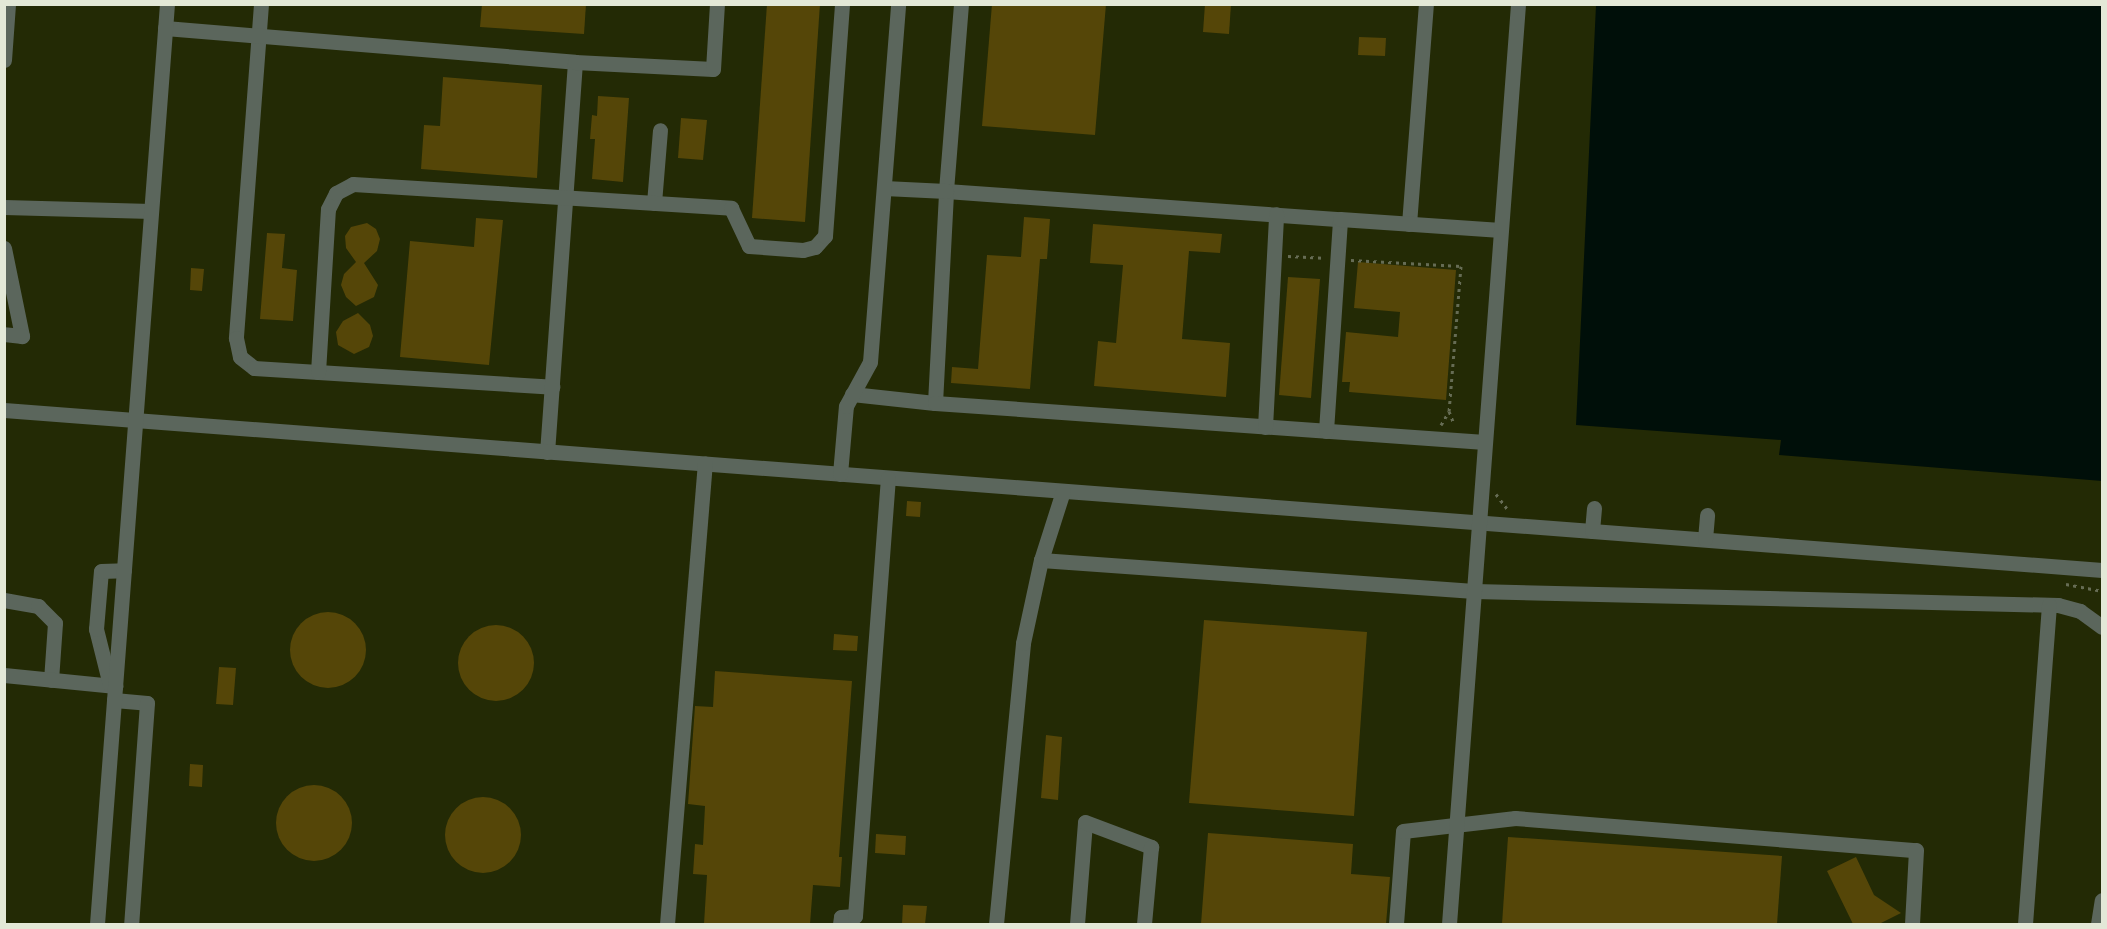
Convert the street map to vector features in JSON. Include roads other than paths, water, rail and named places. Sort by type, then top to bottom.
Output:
[{"type":"lane","points":[[4,60],[8,4]]},
{"type":"lane","points":[[97,924],[166,4]]},
{"type":"lane","points":[[261,4],[236,347],[240,357],[254,368],[552,387]]},
{"type":"lane","points":[[165,28],[575,62],[713,69],[717,4]]},
{"type":"lane","points":[[318,372],[328,209],[344,187],[732,208],[749,246],[802,250],[821,242],[842,4]]},
{"type":"lane","points":[[840,474],[846,406],[870,362],[898,4]]},
{"type":"lane","points":[[935,403],[946,190],[961,4]]},
{"type":"lane","points":[[1409,224],[1426,4]]},
{"type":"lane","points":[[1449,924],[1518,4]]},
{"type":"lane","points":[[547,452],[575,62]]},
{"type":"lane","points":[[654,203],[660,130]]},
{"type":"lane","points":[[884,188],[946,190],[1501,230]]},
{"type":"lane","points":[[4,207],[151,211]]},
{"type":"lane","points":[[1265,427],[1276,214]]},
{"type":"lane","points":[[1326,431],[1340,219]]},
{"type":"lane","points":[[4,248],[22,336],[4,334]]},
{"type":"lane","points":[[852,394],[935,403],[1485,442]]},
{"type":"lane","points":[[4,410],[2103,570]]},
{"type":"lane","points":[[667,924],[705,464]]},
{"type":"lane","points":[[840,924],[841,917],[855,916],[888,478]]},
{"type":"lane","points":[[996,924],[1023,643],[1041,560],[1063,491]]},
{"type":"lane","points":[[1593,531],[1594,508]]},
{"type":"lane","points":[[1705,539],[1707,515]]},
{"type":"lane","points":[[1041,560],[1474,591],[2049,605],[2080,611],[2103,627]]},
{"type":"lane","points":[[113,690],[96,629],[101,571],[124,570]]},
{"type":"lane","points":[[4,600],[38,606],[55,623],[51,680]]},
{"type":"lane","points":[[2025,924],[2049,605]]},
{"type":"lane","points":[[4,675],[113,690],[147,703],[130,924]]},
{"type":"lane","points":[[1396,924],[1403,831],[1515,818],[1916,850],[1912,924]]},
{"type":"lane","points":[[1077,924],[1085,822],[1151,847],[1144,924]]},
{"type":"lane","points":[[2098,924],[2103,900]]}]
